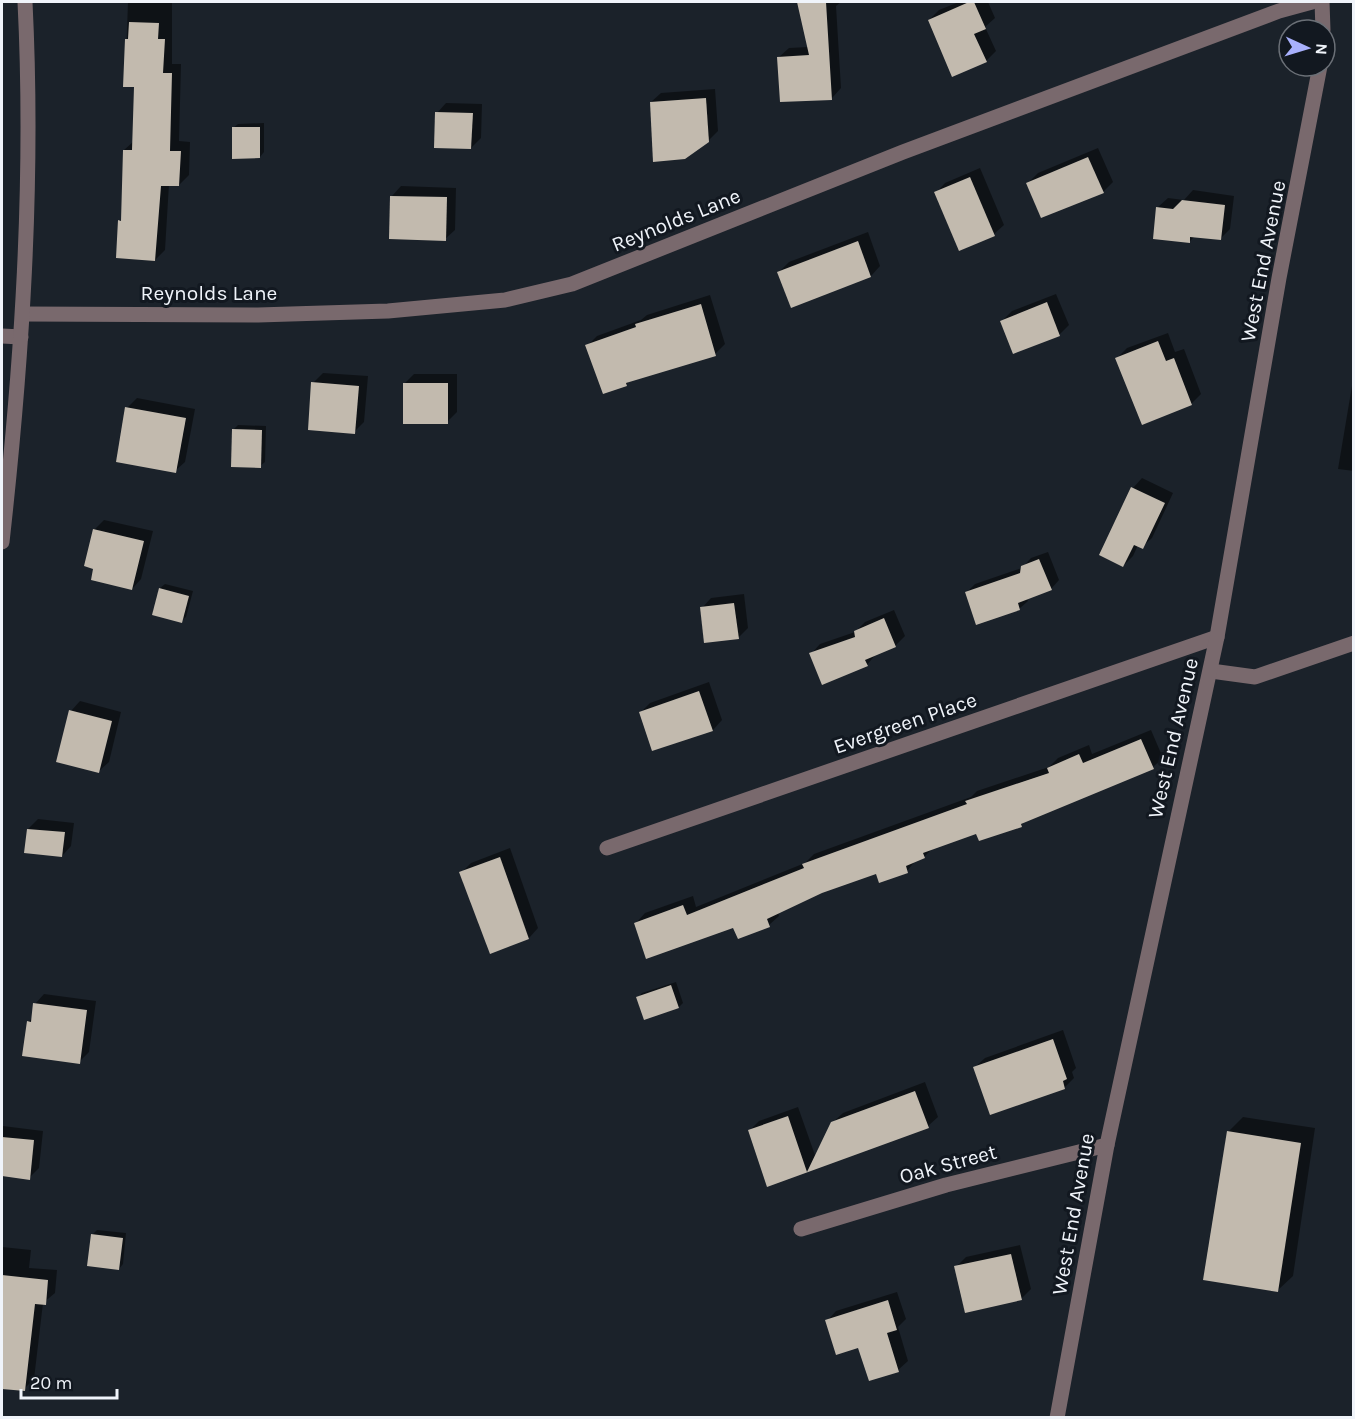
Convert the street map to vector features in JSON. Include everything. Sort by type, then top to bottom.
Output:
[{"type":"street","points":[[2,542],[23,314],[27,196],[25,2]]},
{"type":"street","name":"Reynolds Lane","points":[[23,314],[258,315],[388,311],[505,300],[572,284],[914,148],[1279,11],[1312,2]]},
{"type":"street","points":[[1322,2],[1323,18]]},
{"type":"street","name":"West End Avenue","points":[[1057,1418],[1107,1144],[1173,831],[1217,637],[1279,278],[1318,78]]},
{"type":"street","points":[[2,336],[21,337]]},
{"type":"street","name":"Evergreen Place","points":[[607,848],[1217,637]]},
{"type":"street","points":[[1210,671],[1255,677],[1353,643]]},
{"type":"street","name":"Oak Street","points":[[801,1229],[946,1185],[1107,1144]]},
{"type":"building","points":[[797,2],[826,2],[832,100],[780,102],[777,57],[809,55]]},
{"type":"building","points":[[969,2],[974,2],[986,29],[974,34],[987,62],[952,77],[928,20]]},
{"type":"building","points":[[129,22],[159,23],[158,39],[165,39],[163,73],[172,73],[170,151],[181,151],[179,186],[161,186],[155,261],[116,258],[118,220],[121,221],[123,150],[132,150],[134,87],[123,87],[125,39],[128,39]]},
{"type":"building","points":[[706,98],[709,142],[685,159],[653,162],[650,102]]},
{"type":"building","points":[[435,112],[473,113],[471,149],[434,148]]},
{"type":"building","points":[[232,127],[260,127],[260,158],[232,159]]},
{"type":"building","points":[[1088,157],[1104,193],[1041,218],[1026,183]]},
{"type":"building","points":[[970,177],[995,236],[959,251],[934,192]]},
{"type":"building","points":[[390,196],[447,197],[446,241],[389,239]]},
{"type":"building","points":[[1182,200],[1225,205],[1221,240],[1190,237],[1190,243],[1153,239],[1156,207],[1173,209]]},
{"type":"building","points":[[858,241],[871,277],[791,308],[777,272]]},
{"type":"building","points":[[1047,302],[1060,336],[1013,354],[1000,321]]},
{"type":"building","points":[[701,304],[716,356],[626,383],[627,386],[603,394],[585,345],[636,327],[635,324]]},
{"type":"building","points":[[1158,341],[1166,361],[1174,358],[1192,405],[1142,425],[1115,358]]},
{"type":"building","points":[[311,382],[359,386],[355,434],[308,430]]},
{"type":"building","points":[[403,383],[448,383],[448,424],[403,424]]},
{"type":"building","points":[[125,407],[186,418],[176,473],[116,462]]},
{"type":"building","points":[[232,429],[262,430],[261,468],[231,467]]},
{"type":"building","points":[[1131,487],[1165,503],[1143,549],[1134,545],[1123,567],[1099,555]]},
{"type":"building","points":[[93,529],[144,541],[132,590],[91,580],[93,569],[84,566]]},
{"type":"building","points":[[1039,559],[1052,590],[1018,603],[1020,610],[976,625],[965,592],[1020,573],[1021,566]]},
{"type":"building","points":[[159,588],[189,596],[182,623],[152,615]]},
{"type":"building","points":[[734,603],[739,639],[704,643],[700,607]]},
{"type":"building","points":[[884,618],[896,647],[865,660],[868,666],[822,685],[809,653],[855,637],[854,631]]},
{"type":"building","points":[[699,691],[713,731],[652,751],[639,712]]},
{"type":"building","points":[[69,710],[112,721],[99,773],[56,762]]},
{"type":"building","points":[[1141,739],[1154,769],[1021,824],[1022,827],[979,841],[976,834],[923,853],[925,858],[906,866],[908,873],[879,883],[876,874],[822,893],[767,919],[770,927],[738,939],[733,928],[646,959],[634,923],[683,905],[687,915],[804,868],[802,864],[967,804],[965,801],[1049,773],[1047,768],[1079,754],[1083,763]]},
{"type":"building","points":[[27,829],[65,832],[62,857],[24,853]]},
{"type":"building","points":[[500,857],[529,939],[490,954],[459,872]]},
{"type":"building","points":[[671,985],[679,1008],[644,1020],[636,997]]},
{"type":"building","points":[[33,1003],[87,1010],[80,1064],[22,1056],[27,1021],[31,1022]]},
{"type":"building","points":[[1053,1039],[1067,1079],[1063,1081],[1065,1089],[990,1115],[973,1067]]},
{"type":"building","points":[[915,1091],[929,1128],[767,1187],[748,1130],[788,1116],[807,1172],[831,1122]]},
{"type":"building","points":[[1227,1131],[1301,1143],[1278,1292],[1203,1280]]},
{"type":"building","points":[[2,1137],[34,1140],[30,1180],[2,1176]]},
{"type":"building","points":[[91,1234],[123,1238],[119,1270],[87,1266]]},
{"type":"building","points":[[1011,1254],[1022,1300],[965,1313],[954,1266]]},
{"type":"building","points":[[2,1275],[48,1280],[46,1305],[35,1304],[25,1391],[2,1389]]},
{"type":"building","points":[[888,1300],[897,1330],[887,1333],[899,1372],[869,1381],[858,1348],[836,1355],[825,1320]]}]
